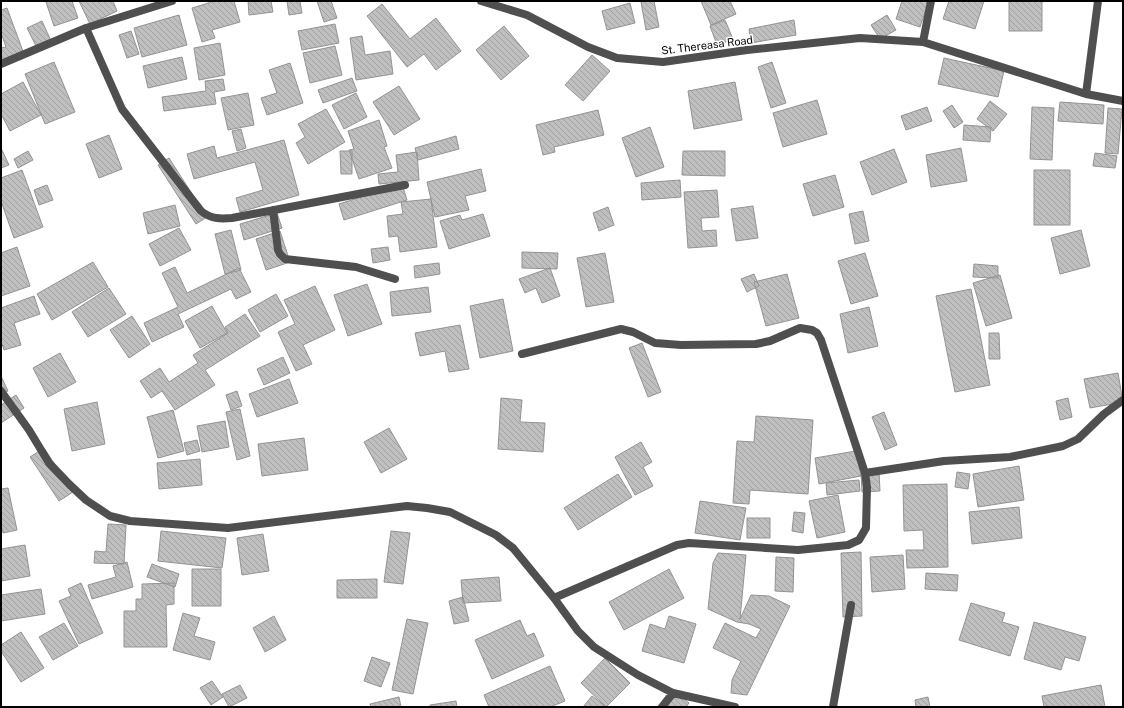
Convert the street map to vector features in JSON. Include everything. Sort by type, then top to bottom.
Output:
[{"type":"street","points":[[1,64],[86,28],[172,1]]},
{"type":"street","name":"St. Thereasa Road","points":[[481,1],[527,15],[588,47],[617,58],[663,62],[747,50],[860,38],[923,42],[1086,94],[1123,102]]},
{"type":"street","points":[[923,42],[931,1]]},
{"type":"street","points":[[1086,94],[1098,1]]},
{"type":"street","points":[[86,28],[122,109],[201,211],[207,216],[218,219],[232,218],[405,184]]},
{"type":"street","points":[[273,210],[278,250],[285,258],[356,267],[395,279]]},
{"type":"street","points":[[522,354],[621,329],[633,332],[655,343],[681,345],[756,344],[770,342],[800,328],[812,330],[817,333],[821,340],[865,473],[867,487],[866,528],[859,540],[848,545],[798,550],[689,543],[676,545],[554,598]]},
{"type":"street","points":[[1,391],[29,430],[50,463],[86,500],[110,516],[130,521],[228,528],[407,506],[450,512],[496,535],[513,548],[554,598],[578,631],[594,647],[638,675],[673,693],[735,707]]},
{"type":"street","points":[[865,473],[944,461],[1010,457],[1064,446],[1078,439],[1104,414],[1123,400]]},
{"type":"street","points":[[833,707],[851,605]]},
{"type":"street","points":[[662,707],[673,693]]},
{"type":"building","points":[[72,1],[78,18],[54,26],[46,2]]},
{"type":"building","points":[[79,1],[113,1],[117,11],[90,24]]},
{"type":"building","points":[[215,1],[234,1],[240,22],[212,30],[215,38],[202,42],[192,8]]},
{"type":"building","points":[[248,1],[271,1],[273,12],[249,15]]},
{"type":"building","points":[[287,1],[300,1],[302,13],[289,15]]},
{"type":"building","points":[[317,1],[331,1],[337,18],[324,22]]},
{"type":"building","points":[[654,1],[659,27],[646,30],[641,2]]},
{"type":"building","points":[[701,1],[730,1],[736,14],[711,25]]},
{"type":"building","points":[[902,1],[929,1],[920,27],[896,19]]},
{"type":"building","points":[[949,1],[984,1],[975,29],[943,19]]},
{"type":"building","points":[[1009,1],[1042,1],[1042,31],[1009,31]]},
{"type":"building","points":[[630,3],[635,23],[607,30],[602,11]]},
{"type":"building","points":[[382,4],[410,39],[436,18],[461,51],[436,70],[424,54],[407,67],[367,16]]},
{"type":"building","points":[[7,8],[24,54],[1,63],[1,48],[6,47],[1,33],[1,10]]},
{"type":"building","points":[[179,15],[187,45],[142,57],[134,28]]},
{"type":"building","points":[[887,15],[896,30],[880,39],[871,25]]},
{"type":"building","points":[[725,20],[733,39],[717,45],[710,26]]},
{"type":"building","points":[[794,20],[796,35],[751,43],[749,29]]},
{"type":"building","points":[[42,21],[51,41],[37,48],[27,28]]},
{"type":"building","points":[[335,24],[339,43],[302,50],[298,31]]},
{"type":"building","points":[[504,26],[529,56],[501,80],[476,50]]},
{"type":"building","points":[[131,31],[139,54],[127,58],[119,35]]},
{"type":"building","points":[[362,36],[365,55],[390,51],[393,74],[356,80],[350,38]]},
{"type":"building","points":[[220,43],[225,75],[199,80],[194,48]]},
{"type":"building","points":[[335,46],[342,75],[310,83],[303,53]]},
{"type":"building","points":[[592,55],[610,71],[583,101],[565,85]]},
{"type":"building","points":[[182,57],[187,79],[148,88],[143,66]]},
{"type":"building","points":[[944,58],[1004,71],[998,97],[938,84]]},
{"type":"building","points":[[54,62],[75,112],[45,124],[25,74]]},
{"type":"building","points":[[772,62],[786,103],[771,108],[758,67]]},
{"type":"building","points":[[290,63],[303,103],[267,115],[261,98],[277,93],[269,70]]},
{"type":"building","points":[[352,78],[357,91],[323,103],[318,90]]},
{"type":"building","points":[[223,79],[225,90],[214,92],[216,104],[164,111],[162,97],[206,91],[205,81]]},
{"type":"building","points":[[23,82],[41,115],[10,131],[1,114],[1,94]]},
{"type":"building","points":[[735,82],[742,120],[694,129],[688,91]]},
{"type":"building","points":[[399,86],[420,119],[394,135],[373,102]]},
{"type":"building","points":[[248,93],[254,125],[228,130],[221,98]]},
{"type":"building","points":[[356,93],[367,117],[344,129],[332,105]]},
{"type":"building","points":[[817,100],[827,134],[783,147],[773,113]]},
{"type":"building","points":[[990,101],[1007,114],[993,131],[977,119]]},
{"type":"building","points":[[1060,102],[1104,105],[1103,124],[1058,121]]},
{"type":"building","points":[[952,105],[963,122],[954,128],[943,111]]},
{"type":"building","points":[[927,107],[932,121],[906,130],[901,116]]},
{"type":"building","points":[[1032,107],[1054,108],[1052,160],[1030,159]]},
{"type":"building","points":[[1108,108],[1122,109],[1118,154],[1105,153]]},
{"type":"building","points":[[326,109],[345,142],[308,164],[296,143],[305,137],[298,124]]},
{"type":"building","points":[[598,110],[604,135],[554,147],[555,152],[543,155],[536,125]]},
{"type":"building","points":[[379,120],[387,146],[384,147],[392,168],[359,179],[349,150],[354,149],[348,131]]},
{"type":"building","points":[[964,125],[991,127],[990,142],[963,140]]},
{"type":"building","points":[[650,127],[664,167],[636,177],[622,138]]},
{"type":"building","points":[[241,129],[246,148],[237,151],[232,131]]},
{"type":"building","points":[[109,135],[122,169],[99,178],[86,144]]},
{"type":"building","points":[[456,136],[459,149],[418,160],[415,148]]},
{"type":"building","points":[[284,140],[299,195],[240,212],[236,198],[263,190],[255,162],[194,179],[187,154],[214,146],[217,158]]},
{"type":"building","points":[[1,148],[9,165],[1,168]]},
{"type":"building","points":[[961,148],[967,181],[931,187],[926,155]]},
{"type":"building","points":[[894,149],[907,182],[872,195],[860,162]]},
{"type":"building","points":[[28,151],[33,160],[18,168],[14,159]]},
{"type":"building","points":[[340,151],[352,151],[352,174],[341,174]]},
{"type":"building","points":[[683,151],[725,151],[725,176],[682,175]]},
{"type":"building","points":[[417,152],[419,180],[379,184],[378,174],[398,172],[396,155]]},
{"type":"building","points":[[1095,153],[1117,156],[1115,168],[1093,166]]},
{"type":"building","points":[[169,158],[207,217],[196,224],[158,165]]},
{"type":"building","points":[[481,169],[486,191],[465,196],[469,210],[435,217],[427,182]]},
{"type":"building","points":[[22,170],[43,227],[14,238],[1,201],[1,178]]},
{"type":"building","points":[[1034,170],[1070,170],[1070,225],[1034,225]]},
{"type":"building","points":[[835,175],[844,207],[813,216],[803,184]]},
{"type":"building","points":[[680,180],[681,197],[642,200],[641,183]]},
{"type":"building","points":[[402,184],[407,200],[344,220],[339,204]]},
{"type":"building","points":[[47,185],[53,200],[39,205],[34,190]]},
{"type":"building","points":[[717,190],[719,217],[701,218],[702,231],[716,230],[717,246],[688,248],[684,192]]},
{"type":"building","points":[[431,199],[437,247],[400,252],[398,236],[389,237],[387,216],[403,214],[401,202]]},
{"type":"building","points":[[175,205],[180,226],[148,234],[143,213]]},
{"type":"building","points":[[753,206],[758,238],[736,241],[731,209]]},
{"type":"building","points":[[608,207],[614,225],[599,231],[593,213]]},
{"type":"building","points":[[863,211],[869,241],[855,244],[849,214]]},
{"type":"building","points":[[277,213],[282,228],[244,240],[240,224]]},
{"type":"building","points":[[483,214],[490,236],[449,249],[440,221],[460,215],[462,220]]},
{"type":"building","points":[[179,228],[191,250],[160,266],[149,244]]},
{"type":"building","points":[[231,230],[241,270],[225,274],[215,234]]},
{"type":"building","points":[[1081,230],[1090,266],[1060,274],[1051,238]]},
{"type":"building","points":[[280,231],[290,262],[266,270],[256,239]]},
{"type":"building","points":[[17,247],[30,286],[1,296],[1,253]]},
{"type":"building","points":[[388,247],[390,260],[373,263],[371,249]]},
{"type":"building","points":[[522,252],[558,253],[557,269],[522,268]]},
{"type":"building","points":[[605,253],[614,302],[586,307],[577,258]]},
{"type":"building","points":[[865,253],[878,296],[851,304],[838,261]]},
{"type":"building","points":[[93,262],[108,287],[52,320],[37,294]]},
{"type":"building","points":[[439,263],[440,274],[415,278],[414,266]]},
{"type":"building","points":[[974,264],[998,266],[998,278],[973,277]]},
{"type":"building","points":[[175,267],[187,293],[239,268],[251,292],[236,299],[231,289],[178,314],[184,327],[152,342],[144,323],[178,307],[162,273]]},
{"type":"building","points":[[550,268],[560,296],[542,303],[536,288],[525,293],[519,279]]},
{"type":"building","points":[[754,274],[759,286],[747,292],[741,279]]},
{"type":"building","points":[[787,274],[799,318],[766,326],[754,282]]},
{"type":"building","points":[[1000,275],[1012,318],[986,326],[973,283]]},
{"type":"building","points":[[367,284],[382,324],[348,336],[334,295]]},
{"type":"building","points":[[315,286],[335,330],[303,345],[312,364],[296,371],[278,332],[295,324],[284,300]]},
{"type":"building","points":[[428,287],[431,312],[392,316],[390,292]]},
{"type":"building","points":[[109,288],[126,314],[88,337],[72,312]]},
{"type":"building","points":[[971,289],[990,385],[955,392],[936,296]]},
{"type":"building","points":[[276,294],[288,316],[260,332],[248,310]]},
{"type":"building","points":[[34,296],[40,314],[14,323],[21,345],[4,350],[1,341],[1,308]]},
{"type":"building","points":[[503,299],[513,351],[480,358],[470,306]]},
{"type":"building","points":[[212,306],[227,333],[200,348],[185,321]]},
{"type":"building","points":[[869,307],[878,346],[848,353],[840,314]]},
{"type":"building","points":[[245,314],[260,336],[205,370],[215,385],[175,410],[162,391],[151,398],[140,381],[160,368],[169,382],[198,363],[193,355],[228,333],[225,327]]},
{"type":"building","points":[[132,316],[150,344],[129,358],[110,330]]},
{"type":"building","points":[[460,325],[469,369],[449,372],[445,351],[420,356],[415,333]]},
{"type":"building","points":[[989,333],[999,333],[1000,359],[989,359]]},
{"type":"building","points":[[642,343],[661,392],[648,397],[629,348]]},
{"type":"building","points":[[60,353],[76,382],[48,397],[33,368]]},
{"type":"building","points":[[283,357],[290,373],[264,385],[257,369]]},
{"type":"building","points":[[1118,373],[1123,402],[1090,408],[1084,379]]},
{"type":"building","points":[[1,376],[8,391],[1,394]]},
{"type":"building","points":[[289,379],[298,403],[257,417],[249,394]]},
{"type":"building","points":[[237,391],[242,406],[231,410],[226,395]]},
{"type":"building","points":[[16,395],[24,408],[1,423],[1,405]]},
{"type":"building","points":[[501,398],[522,400],[520,422],[545,423],[543,452],[498,449]]},
{"type":"building","points":[[1068,398],[1072,417],[1060,420],[1056,401]]},
{"type":"building","points":[[97,402],[105,444],[72,451],[64,409]]},
{"type":"building","points":[[240,409],[250,456],[237,460],[226,412]]},
{"type":"building","points":[[173,410],[184,451],[158,458],[147,417]]},
{"type":"building","points":[[884,412],[897,445],[885,450],[872,417]]},
{"type":"building","points":[[756,416],[813,420],[808,494],[750,490],[749,504],[733,503],[737,441],[754,442]]},
{"type":"building","points":[[225,421],[229,447],[202,452],[197,426]]},
{"type":"building","points":[[389,428],[407,459],[381,473],[364,442]]},
{"type":"building","points":[[304,438],[308,470],[262,476],[258,444]]},
{"type":"building","points":[[197,440],[200,451],[187,455],[184,443]]},
{"type":"building","points":[[641,442],[652,462],[643,467],[653,486],[635,495],[615,457]]},
{"type":"building","points":[[44,448],[73,492],[59,501],[30,457]]},
{"type":"building","points":[[856,451],[861,476],[819,484],[815,458]]},
{"type":"building","points":[[200,459],[202,485],[159,489],[157,463]]},
{"type":"building","points":[[1019,466],[1024,500],[978,507],[973,474]]},
{"type":"building","points":[[879,471],[880,491],[862,492],[861,472]]},
{"type":"building","points":[[957,472],[970,474],[968,489],[955,487]]},
{"type":"building","points":[[618,474],[632,497],[578,530],[564,508]]},
{"type":"building","points":[[859,480],[860,491],[827,495],[826,483]]},
{"type":"building","points":[[947,484],[948,567],[907,568],[906,550],[924,550],[923,530],[904,531],[903,485]]},
{"type":"building","points":[[8,488],[17,530],[3,533],[1,524],[1,489]]},
{"type":"building","points":[[838,495],[845,532],[817,538],[809,501]]},
{"type":"building","points":[[700,501],[746,508],[740,540],[695,533]]},
{"type":"building","points":[[1019,507],[1022,538],[972,544],[969,512]]},
{"type":"building","points":[[794,512],[805,513],[803,533],[792,531]]},
{"type":"building","points":[[747,518],[770,518],[770,538],[747,538]]},
{"type":"building","points":[[108,524],[126,525],[124,564],[94,563],[95,551],[106,552]]},
{"type":"building","points":[[161,531],[226,538],[222,568],[158,561]]},
{"type":"building","points":[[391,531],[410,533],[403,584],[384,582]]},
{"type":"building","points":[[263,534],[269,571],[242,575],[237,538]]},
{"type":"building","points":[[25,545],[30,576],[1,581],[1,549]]},
{"type":"building","points":[[861,552],[862,616],[843,617],[841,553]]},
{"type":"building","points":[[718,553],[746,555],[740,619],[751,595],[769,596],[790,606],[747,695],[731,693],[732,680],[741,661],[713,648],[725,623],[756,638],[761,629],[749,624],[737,622],[708,609],[713,563]]},
{"type":"building","points":[[903,555],[905,589],[872,592],[870,557]]},
{"type":"building","points":[[776,557],[794,558],[793,592],[775,591]]},
{"type":"building","points":[[127,562],[133,587],[92,599],[88,585],[116,577],[113,566]]},
{"type":"building","points":[[152,564],[179,574],[175,587],[147,577]]},
{"type":"building","points":[[192,569],[221,569],[221,606],[192,606]]},
{"type":"building","points":[[669,569],[684,598],[624,630],[609,602]]},
{"type":"building","points":[[926,573],[958,575],[957,591],[925,589]]},
{"type":"building","points":[[499,577],[501,601],[463,603],[461,580]]},
{"type":"building","points":[[377,579],[377,598],[337,598],[337,580]]},
{"type":"building","points":[[81,583],[103,633],[79,644],[59,601],[71,596],[68,589]]},
{"type":"building","points":[[174,583],[174,604],[166,605],[167,647],[124,647],[124,611],[136,611],[136,599],[142,599],[142,584]]},
{"type":"building","points":[[41,589],[45,614],[1,621],[1,595]]},
{"type":"building","points":[[463,597],[469,621],[454,624],[449,601]]},
{"type":"building","points":[[971,603],[1005,613],[1002,622],[1019,627],[1010,656],[959,640]]},
{"type":"building","points":[[183,613],[200,618],[194,636],[215,642],[210,660],[173,650]]},
{"type":"building","points":[[274,616],[286,640],[265,652],[253,628]]},
{"type":"building","points":[[669,616],[696,624],[684,663],[642,651],[650,624],[665,629]]},
{"type":"building","points":[[407,619],[428,623],[413,694],[392,690]]},
{"type":"building","points":[[520,620],[527,636],[534,633],[544,656],[492,679],[475,640]]},
{"type":"building","points":[[1034,622],[1086,637],[1079,661],[1065,657],[1061,670],[1024,659]]},
{"type":"building","points":[[64,623],[78,646],[53,660],[39,637]]},
{"type":"building","points":[[21,632],[44,668],[21,682],[1,651],[1,645]]},
{"type":"building","points":[[372,657],[390,663],[381,687],[364,681]]},
{"type":"building","points":[[605,658],[630,683],[606,707],[581,683]]},
{"type":"building","points":[[550,666],[565,701],[550,707],[489,707],[484,695]]},
{"type":"building","points":[[212,681],[223,697],[211,705],[200,688]]},
{"type":"building","points":[[240,685],[247,698],[229,707],[222,694]]},
{"type":"building","points":[[1101,685],[1105,707],[1044,707],[1042,696]]},
{"type":"building","points":[[677,693],[689,703],[686,707],[665,707]]},
{"type":"building","points":[[592,696],[606,707],[583,707]]},
{"type":"building","points":[[399,697],[401,707],[371,707],[370,704]]},
{"type":"building","points":[[928,697],[930,707],[916,707],[915,700]]},
{"type":"building","points":[[456,701],[457,707],[430,707],[430,705]]}]
